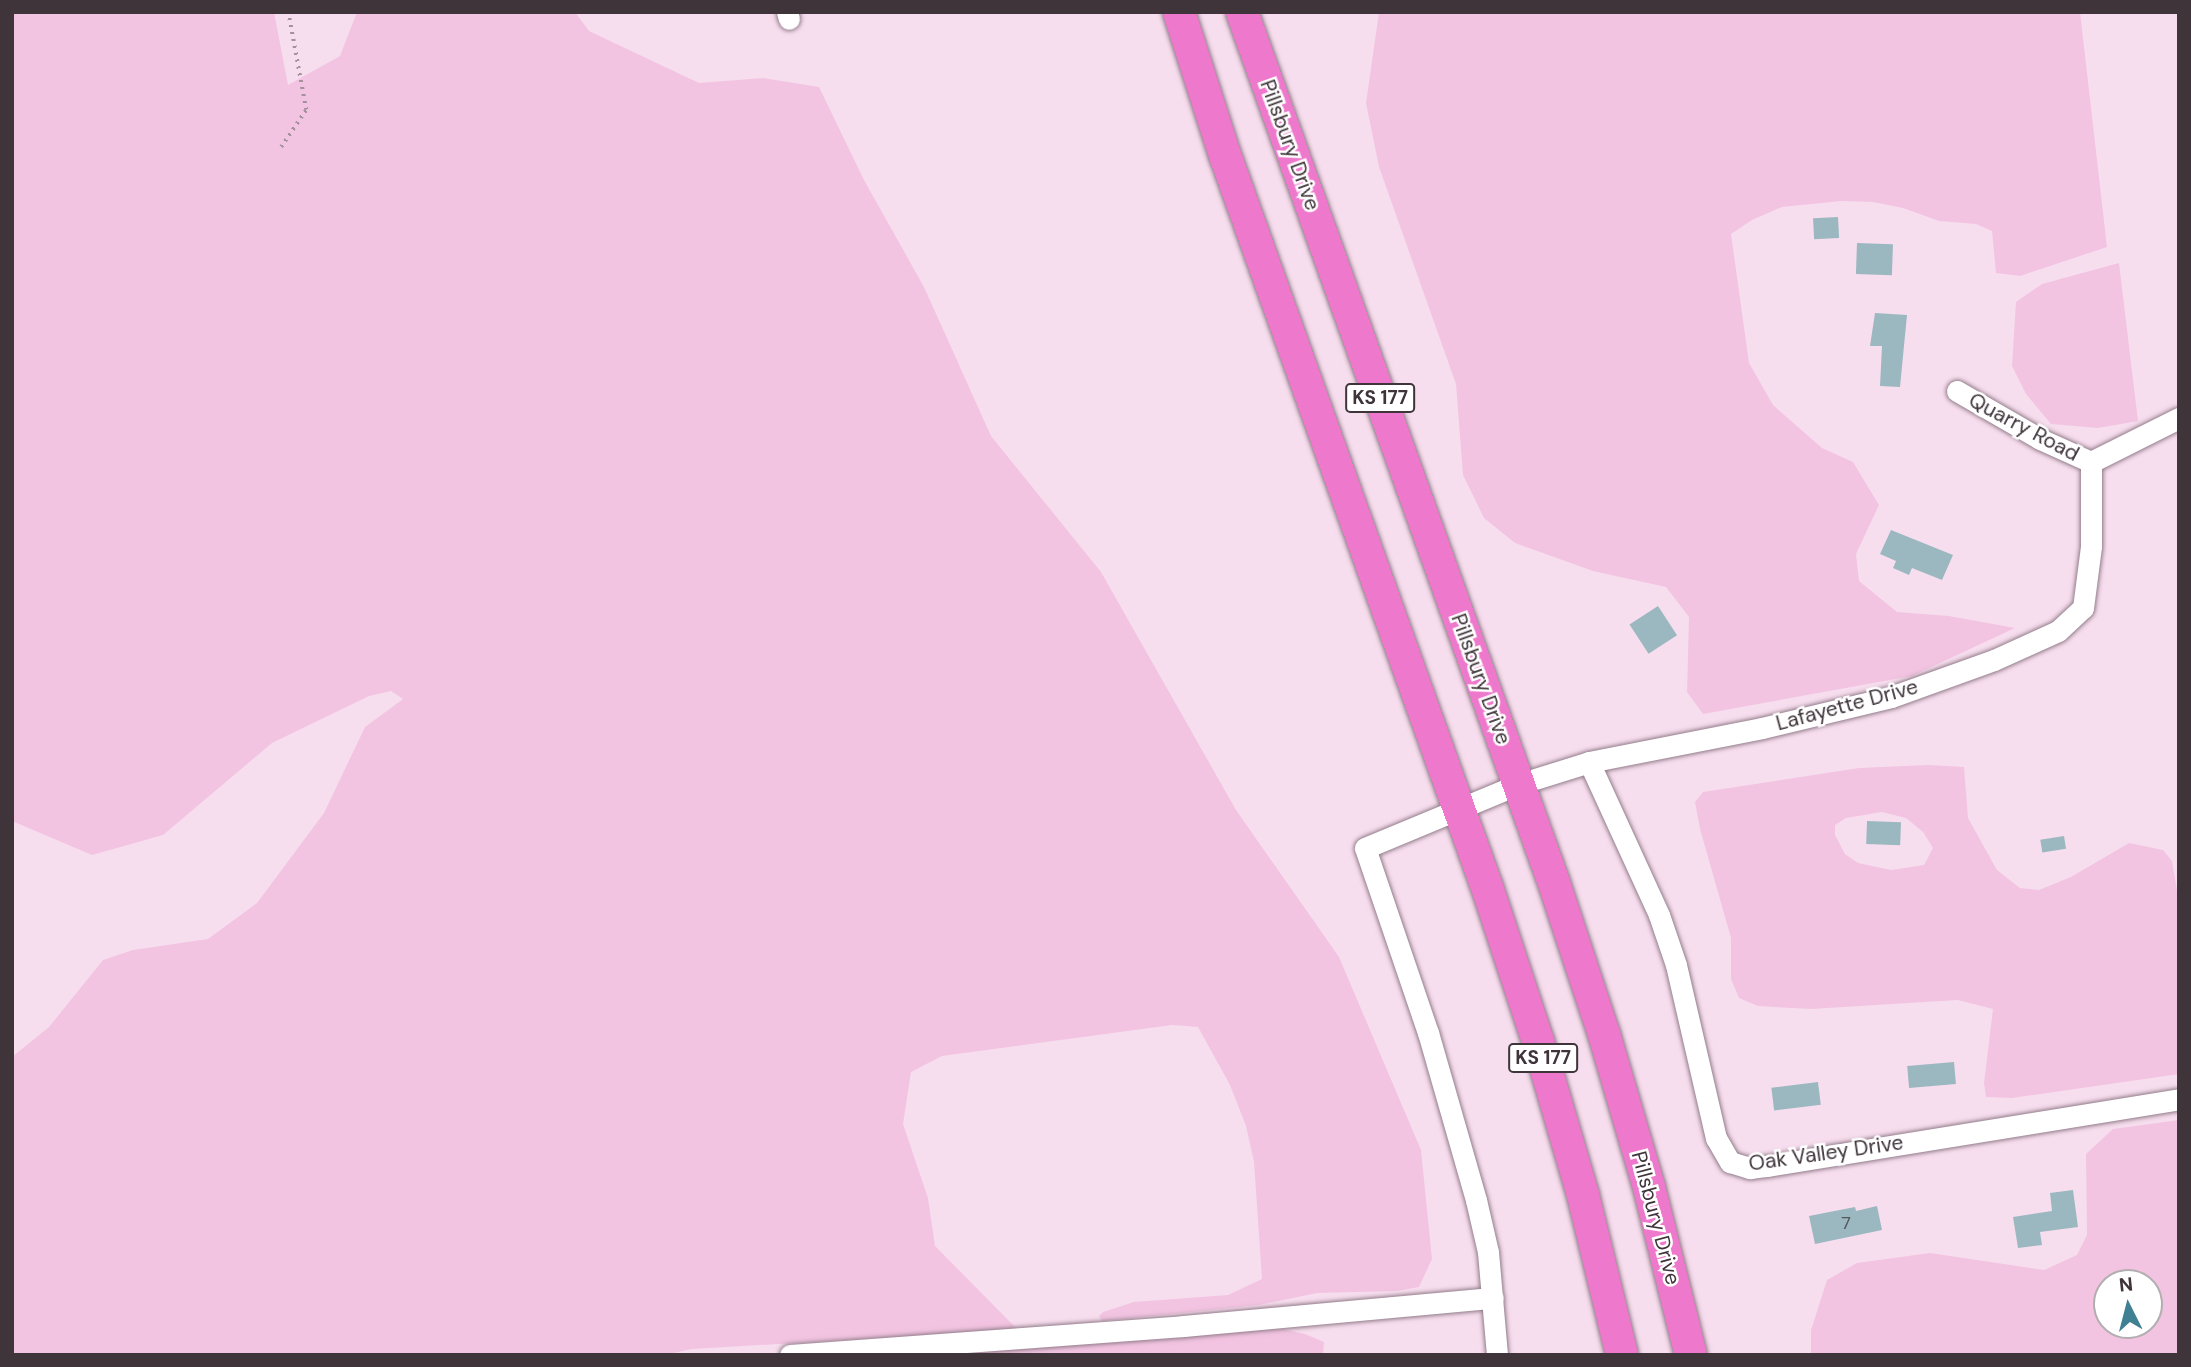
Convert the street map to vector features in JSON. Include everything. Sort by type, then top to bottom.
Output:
[{"type":"highway","name":"KS 177","points":[[1180,12],[1226,155],[1538,1041],[1583,1195],[1622,1355]]},
{"type":"highway","name":"Pillsbury Drive","points":[[1242,12],[1519,784],[1604,1034],[1649,1187],[1691,1355]]},
{"type":"street","name":"Quarry Road","points":[[1956,391],[2039,439],[2091,462]]},
{"type":"street","points":[[2091,462],[2179,418]]},
{"type":"street","name":"Lafayette Drive","points":[[1493,1298],[1488,1252],[1476,1200],[1428,1034],[1365,848],[1519,784],[1589,762],[1762,728],[1891,697],[1994,660],[2058,631],[2083,608],[2091,546],[2091,462]]},
{"type":"street","name":"Oak Valley Drive","points":[[1589,762],[1659,915],[1676,965],[1716,1138],[1730,1162],[1750,1168],[1767,1166],[2179,1099]]},
{"type":"street","points":[[790,1355],[1182,1326],[1493,1298],[1497,1355]]},
{"type":"path","points":[[281,148],[306,110],[288,12]]},
{"type":"shaded area","points":[[12,12],[274,12],[288,85],[340,56],[357,12],[575,12],[589,31],[699,83],[763,78],[819,87],[864,180],[924,287],[991,436],[1101,572],[1236,810],[1339,957],[1421,1150],[1432,1259],[1419,1287],[1397,1291],[1317,1293],[1259,1305],[1102,1321],[1099,1316],[1103,1312],[1134,1302],[1228,1295],[1262,1279],[1254,1162],[1246,1126],[1230,1085],[1198,1027],[1172,1025],[942,1056],[911,1072],[903,1124],[928,1198],[935,1246],[1018,1330],[692,1349],[664,1355],[12,1355],[12,1057],[49,1027],[103,960],[133,950],[208,939],[257,903],[324,813],[365,727],[403,699],[391,691],[369,696],[272,743],[163,835],[92,855],[12,821]]},
{"type":"shaded area","points":[[1379,12],[2080,12],[2107,247],[2020,276],[1996,273],[1992,231],[1976,224],[1939,221],[1903,208],[1873,202],[1841,201],[1782,207],[1752,220],[1731,234],[1749,363],[1773,405],[1822,448],[1853,462],[1879,505],[1856,554],[1859,581],[1897,612],[1949,616],[2015,628],[1912,676],[1703,714],[1687,692],[1689,617],[1666,587],[1593,571],[1515,543],[1484,518],[1463,475],[1456,384],[1379,167],[1366,103]]},
{"type":"shaded area","points":[[2119,263],[2138,421],[2098,428],[2051,424],[2026,394],[2012,366],[2016,302],[2042,284]]},
{"type":"shaded area","points":[[1928,765],[1964,767],[1968,818],[1997,870],[2020,888],[2039,890],[2071,877],[2129,843],[2163,850],[2172,861],[2179,902],[2179,1074],[2012,1098],[1986,1097],[1984,1083],[1993,1009],[1958,1000],[1811,1009],[1758,1006],[1739,998],[1731,979],[1731,938],[1695,802],[1703,792],[1859,768]],"holes":[[[1882,812],[1906,818],[1923,832],[1933,848],[1924,865],[1891,870],[1858,863],[1845,854],[1835,835],[1835,825],[1846,818]]]},
{"type":"shaded area","points":[[2179,1120],[2179,1355],[1811,1355],[1811,1330],[1827,1280],[1857,1263],[1930,1253],[2044,1270],[2077,1255],[2087,1235],[2086,1154],[2113,1129]]},
{"type":"shaded area","points":[[1282,1329],[1324,1342],[1323,1355],[925,1355]]},
{"type":"building","points":[[1838,217],[1839,238],[1814,239],[1813,218]]},
{"type":"building","points":[[1857,243],[1893,244],[1892,275],[1856,274]]},
{"type":"building","points":[[1875,313],[1907,315],[1900,387],[1880,386],[1882,346],[1870,346]]},
{"type":"building","points":[[1891,530],[1953,555],[1942,580],[1912,568],[1909,575],[1893,568],[1896,561],[1880,554]]},
{"type":"building","points":[[1658,606],[1677,635],[1649,654],[1629,625]]},
{"type":"building","points":[[1867,821],[1901,822],[1900,845],[1866,844]]},
{"type":"building","points":[[2064,836],[2066,849],[2042,853],[2040,840]]},
{"type":"building","points":[[1954,1062],[1956,1084],[1909,1088],[1907,1066]]},
{"type":"building","points":[[1818,1082],[1821,1105],[1774,1111],[1771,1088]]},
{"type":"building","points":[[2073,1190],[2078,1227],[2040,1232],[2042,1245],[2018,1248],[2013,1217],[2052,1211],[2050,1193]]},
{"type":"building","points":[[1877,1206],[1882,1230],[1815,1244],[1809,1216],[1855,1207],[1856,1211]]}]
